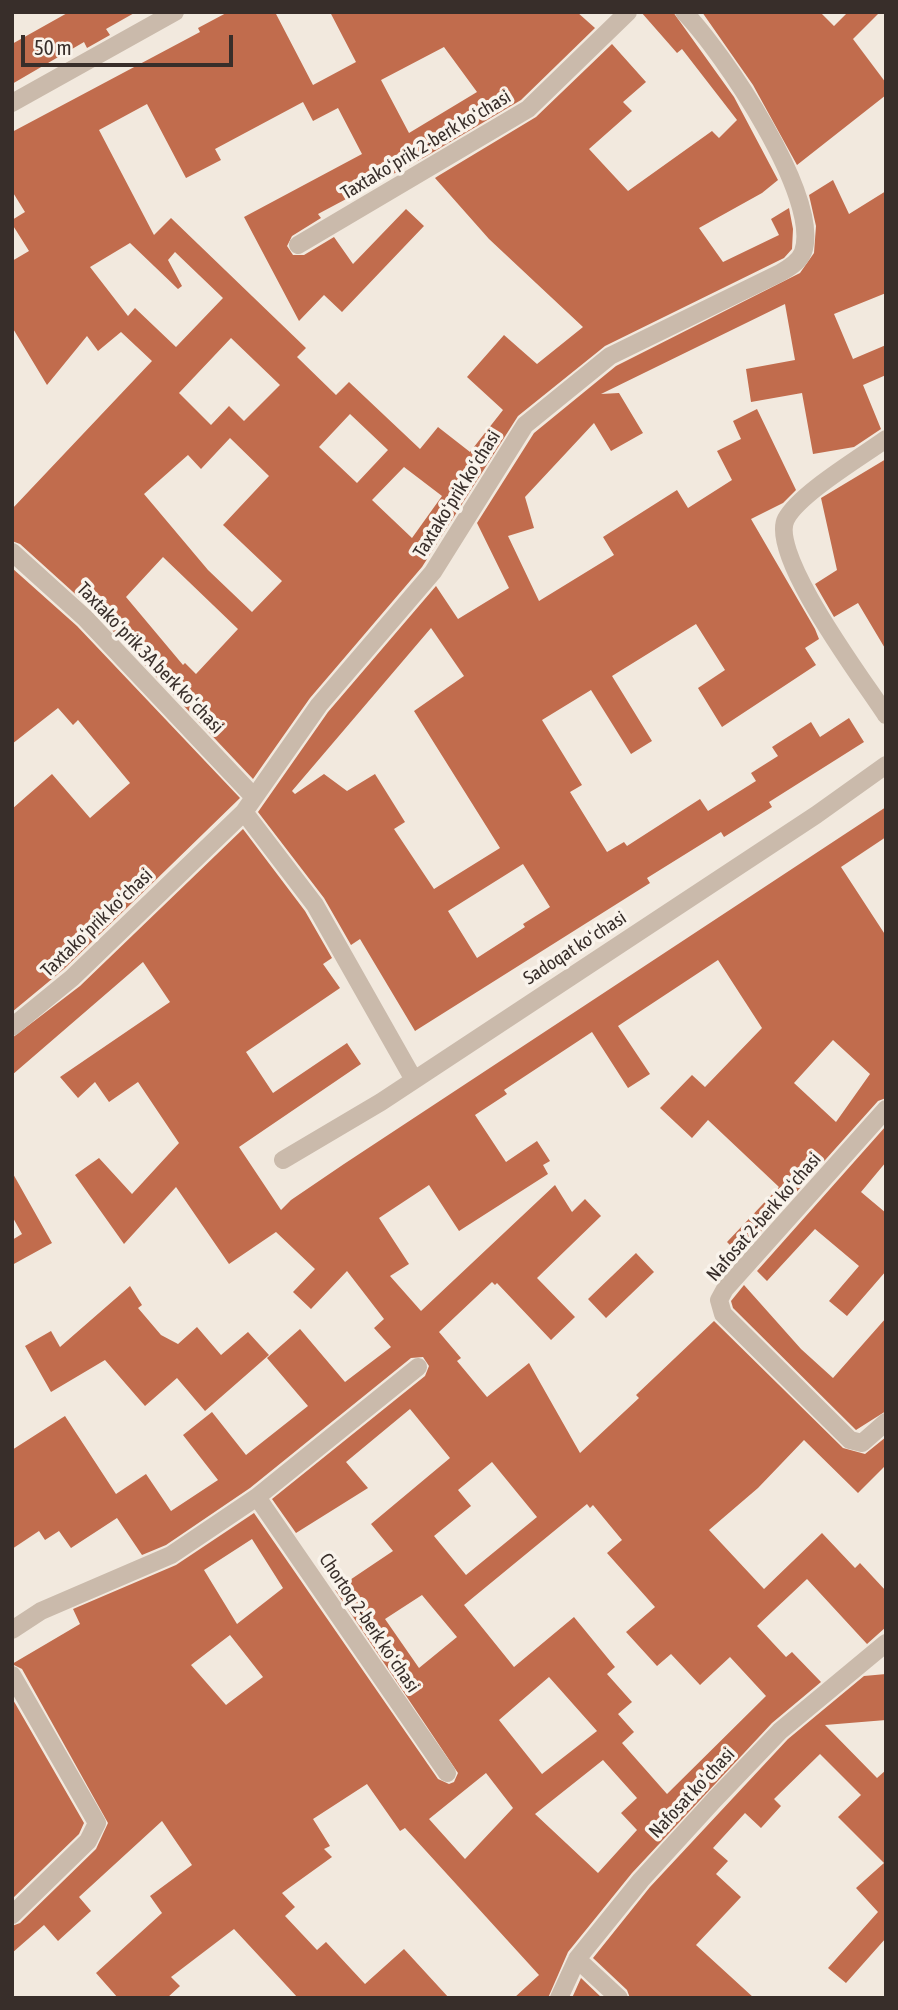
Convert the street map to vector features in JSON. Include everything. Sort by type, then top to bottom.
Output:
[{"type":"street","points":[[12,103],[174,12]]},
{"type":"street","name":"Taxtakoʻprik 2-berk koʻchasi","points":[[298,245],[528,109],[628,12]]},
{"type":"street","name":"Taxtakoʻprik koʻchasi","points":[[12,1027],[72,978],[244,813],[319,705],[433,572],[525,425],[610,356],[780,273],[793,265],[802,254],[807,226],[777,147],[750,100],[684,12]]},
{"type":"street","points":[[886,439],[795,506],[783,527],[783,539],[795,571],[814,604],[886,715]]},
{"type":"street","name":"Taxtakoʻprik 3A berk koʻchasi","points":[[12,552],[85,618],[254,797]]},
{"type":"street","name":"Sadoqat koʻchasi","points":[[283,1160],[414,1080],[816,815],[886,765]]},
{"type":"street","points":[[244,813],[315,905],[414,1080]]},
{"type":"street","name":"Nafosat 2-berk koʻchasi","points":[[886,1109],[725,1289],[719,1300],[723,1314],[850,1440],[862,1443],[886,1422]]},
{"type":"street","points":[[12,1630],[65,1600],[171,1555],[257,1497],[418,1367]]},
{"type":"street","name":"Chortoq 2-berk koʻchasi","points":[[257,1497],[447,1773]]},
{"type":"street","name":"Nafosat koʻchasi","points":[[559,1998],[577,1959],[641,1880],[780,1731],[886,1643]]},
{"type":"street","points":[[12,1675],[97,1823],[88,1841],[12,1915]]},
{"type":"street","points":[[577,1959],[618,1998]]},
{"type":"building","points":[[69,12],[136,12],[106,29],[110,35],[87,48],[84,42],[12,84],[12,44]]},
{"type":"building","points":[[228,12],[275,12],[313,85],[356,62],[330,12],[577,12],[595,28],[521,100],[425,157],[318,214],[321,218],[292,236],[287,246],[293,255],[304,255],[334,237],[353,264],[406,209],[424,226],[342,312],[324,295],[299,321],[244,217],[362,154],[338,108],[313,121],[303,102],[215,149],[221,160],[186,178],[147,104],[99,130],[154,235],[171,218],[306,348],[297,357],[336,395],[349,382],[420,449],[438,427],[470,452],[503,410],[467,377],[504,335],[537,364],[583,327],[489,239],[435,178],[536,117],[612,44],[646,82],[623,102],[632,111],[589,149],[628,191],[712,131],[719,138],[737,120],[682,49],[677,53],[641,12],[673,12],[734,97],[778,180],[762,193],[699,228],[723,262],[779,235],[771,219],[789,208],[793,229],[792,249],[784,258],[605,346],[518,416],[422,567],[310,698],[253,779],[93,610],[20,544],[12,541],[12,509],[152,361],[121,332],[98,351],[87,336],[47,385],[12,327],[12,261],[29,251],[12,224],[12,220],[25,212],[12,191],[12,132],[200,32],[198,28]],"holes":[[[444,47],[477,92],[409,133],[381,80]],[[130,243],[178,289],[182,286],[168,260],[175,252],[223,298],[176,347],[135,308],[128,316],[90,267]],[[231,338],[280,385],[244,421],[229,406],[211,425],[179,393]],[[350,414],[388,450],[357,483],[319,447]],[[230,438],[269,476],[223,525],[282,581],[252,612],[208,570],[144,494],[188,455],[201,469]],[[404,467],[442,496],[412,538],[372,500]],[[163,557],[238,629],[196,674],[185,663],[183,665],[126,597]]]},
{"type":"building","points":[[702,12],[820,12],[834,26],[848,12],[880,12],[853,39],[886,83],[886,95],[797,165],[753,85]]},
{"type":"building","points":[[833,180],[849,214],[886,191],[886,293],[834,314],[853,359],[886,345],[886,375],[863,385],[881,429],[854,447],[813,454],[802,393],[751,402],[746,369],[795,360],[785,304],[601,394],[619,393],[643,433],[611,451],[594,423],[525,497],[534,528],[508,536],[539,601],[614,555],[603,537],[677,490],[688,508],[732,480],[717,451],[741,439],[733,421],[757,409],[796,490],[783,503],[751,519],[815,629],[819,639],[805,648],[816,665],[722,727],[698,688],[725,670],[696,624],[612,676],[652,741],[631,754],[591,690],[542,720],[582,785],[570,792],[607,852],[624,842],[627,846],[700,799],[708,811],[756,781],[751,773],[778,756],[772,747],[811,722],[820,737],[849,718],[864,742],[769,802],[772,807],[724,837],[721,832],[647,878],[650,883],[415,1031],[360,939],[351,945],[324,898],[258,812],[328,712],[436,586],[458,619],[509,588],[477,523],[534,433],[616,366],[800,273],[814,253],[816,226],[809,195]],"holes":[[[431,628],[464,676],[414,711],[500,848],[434,889],[394,829],[405,822],[375,774],[347,791],[324,774],[295,794],[292,791]],[[523,864],[550,907],[477,958],[448,911]]]},
{"type":"building","points":[[886,459],[886,650],[858,603],[834,617],[815,584],[837,570],[821,498]]},
{"type":"building","points":[[12,568],[77,626],[240,798],[64,969],[12,1012],[12,809],[52,774],[90,818],[130,783],[78,720],[73,725],[58,708],[12,744]]},
{"type":"building","points":[[886,807],[886,837],[841,867],[886,936],[886,1098],[878,1101],[740,1255],[727,1242],[779,1187],[708,1120],[692,1138],[660,1108],[692,1075],[705,1087],[762,1028],[718,960],[618,1026],[650,1074],[628,1088],[592,1032],[504,1090],[507,1094],[475,1115],[506,1162],[537,1141],[550,1161],[543,1165],[548,1174],[459,1231],[429,1185],[379,1218],[409,1264],[390,1276],[421,1311],[555,1185],[572,1212],[585,1199],[601,1216],[537,1278],[575,1317],[551,1340],[497,1283],[495,1285],[492,1282],[439,1332],[461,1358],[457,1361],[487,1397],[529,1363],[580,1453],[639,1398],[636,1395],[714,1321],[843,1448],[865,1454],[886,1437],[886,1465],[858,1493],[804,1440],[758,1488],[709,1530],[764,1589],[822,1533],[855,1568],[860,1563],[886,1591],[886,1627],[867,1644],[807,1579],[757,1626],[786,1657],[792,1652],[821,1682],[772,1723],[632,1873],[568,1952],[548,1998],[514,1998],[539,1975],[405,1828],[400,1831],[367,1784],[313,1819],[330,1846],[324,1849],[332,1857],[282,1893],[295,1907],[285,1916],[317,1950],[326,1942],[365,1984],[404,1949],[449,1998],[298,1998],[234,1929],[171,1977],[180,1986],[167,1998],[118,1998],[96,1973],[162,1913],[150,1896],[192,1865],[162,1821],[79,1897],[91,1911],[58,1941],[44,1925],[12,1953],[12,1926],[20,1923],[96,1849],[108,1823],[22,1669],[12,1664],[80,1624],[73,1609],[176,1565],[254,1513],[438,1779],[449,1784],[454,1782],[458,1773],[335,1590],[393,1551],[371,1524],[450,1458],[410,1409],[346,1462],[368,1488],[296,1533],[272,1499],[425,1376],[429,1366],[423,1357],[411,1358],[250,1488],[166,1545],[142,1555],[117,1518],[71,1548],[59,1531],[45,1540],[39,1531],[12,1549],[12,1450],[65,1416],[116,1494],[146,1474],[171,1511],[218,1480],[183,1435],[212,1412],[246,1455],[308,1406],[267,1358],[300,1329],[345,1382],[391,1347],[374,1328],[384,1319],[347,1271],[311,1309],[293,1292],[315,1269],[276,1232],[229,1264],[176,1187],[124,1244],[75,1175],[99,1158],[132,1194],[179,1143],[138,1082],[109,1102],[95,1082],[78,1098],[60,1077],[170,1002],[143,962],[12,1075],[12,1038],[80,986],[243,829],[305,911],[332,958],[323,964],[340,988],[246,1052],[273,1093],[347,1043],[361,1064],[239,1147],[281,1210],[291,1200]],"holes":[[[833,1040],[870,1074],[836,1122],[794,1083]],[[492,1462],[537,1517],[466,1575],[434,1536],[471,1506],[458,1490]],[[587,1504],[590,1508],[593,1505],[622,1540],[607,1553],[655,1607],[626,1632],[657,1666],[671,1654],[700,1685],[730,1657],[766,1696],[667,1794],[622,1743],[634,1732],[618,1714],[632,1702],[607,1674],[615,1667],[574,1617],[514,1667],[464,1605]],[[252,1539],[283,1588],[237,1624],[204,1570]],[[422,1595],[457,1637],[419,1668],[385,1619]],[[230,1635],[263,1677],[226,1705],[191,1665]],[[549,1677],[597,1731],[542,1774],[499,1720]],[[603,1760],[637,1798],[621,1813],[637,1830],[598,1873],[535,1814]],[[486,1773],[513,1808],[465,1859],[429,1819]]]},
{"type":"building","points":[[886,1126],[886,1162],[861,1192],[886,1213],[886,1271],[847,1316],[829,1301],[859,1266],[815,1229],[767,1281],[757,1271]]},
{"type":"building","points":[[12,1172],[52,1243],[12,1265],[12,1240],[22,1234],[12,1216]]},
{"type":"building","points":[[636,1253],[654,1272],[606,1318],[588,1299]]},
{"type":"building","points":[[744,1285],[801,1349],[833,1378],[886,1318],[886,1411],[856,1430],[733,1308],[731,1301]]},
{"type":"building","points":[[130,1286],[142,1305],[138,1308],[161,1335],[178,1344],[197,1327],[221,1355],[248,1332],[269,1355],[205,1411],[177,1378],[145,1406],[105,1360],[51,1392],[25,1346],[51,1331],[60,1347]]},
{"type":"building","points":[[886,1674],[886,1720],[825,1725],[877,1778],[886,1770],[886,1938],[846,1983],[828,1968],[878,1912],[856,1888],[884,1863],[838,1817],[861,1795],[820,1754],[774,1799],[781,1806],[761,1828],[745,1813],[713,1848],[728,1861],[716,1874],[741,1897],[696,1945],[754,1998],[630,1998],[627,1990],[593,1958],[650,1887],[788,1739],[864,1676]]},
{"type":"building","points":[[12,1698],[84,1823],[79,1834],[12,1899]]},
{"type":"building","points":[[581,1978],[602,1998],[572,1998]]}]
